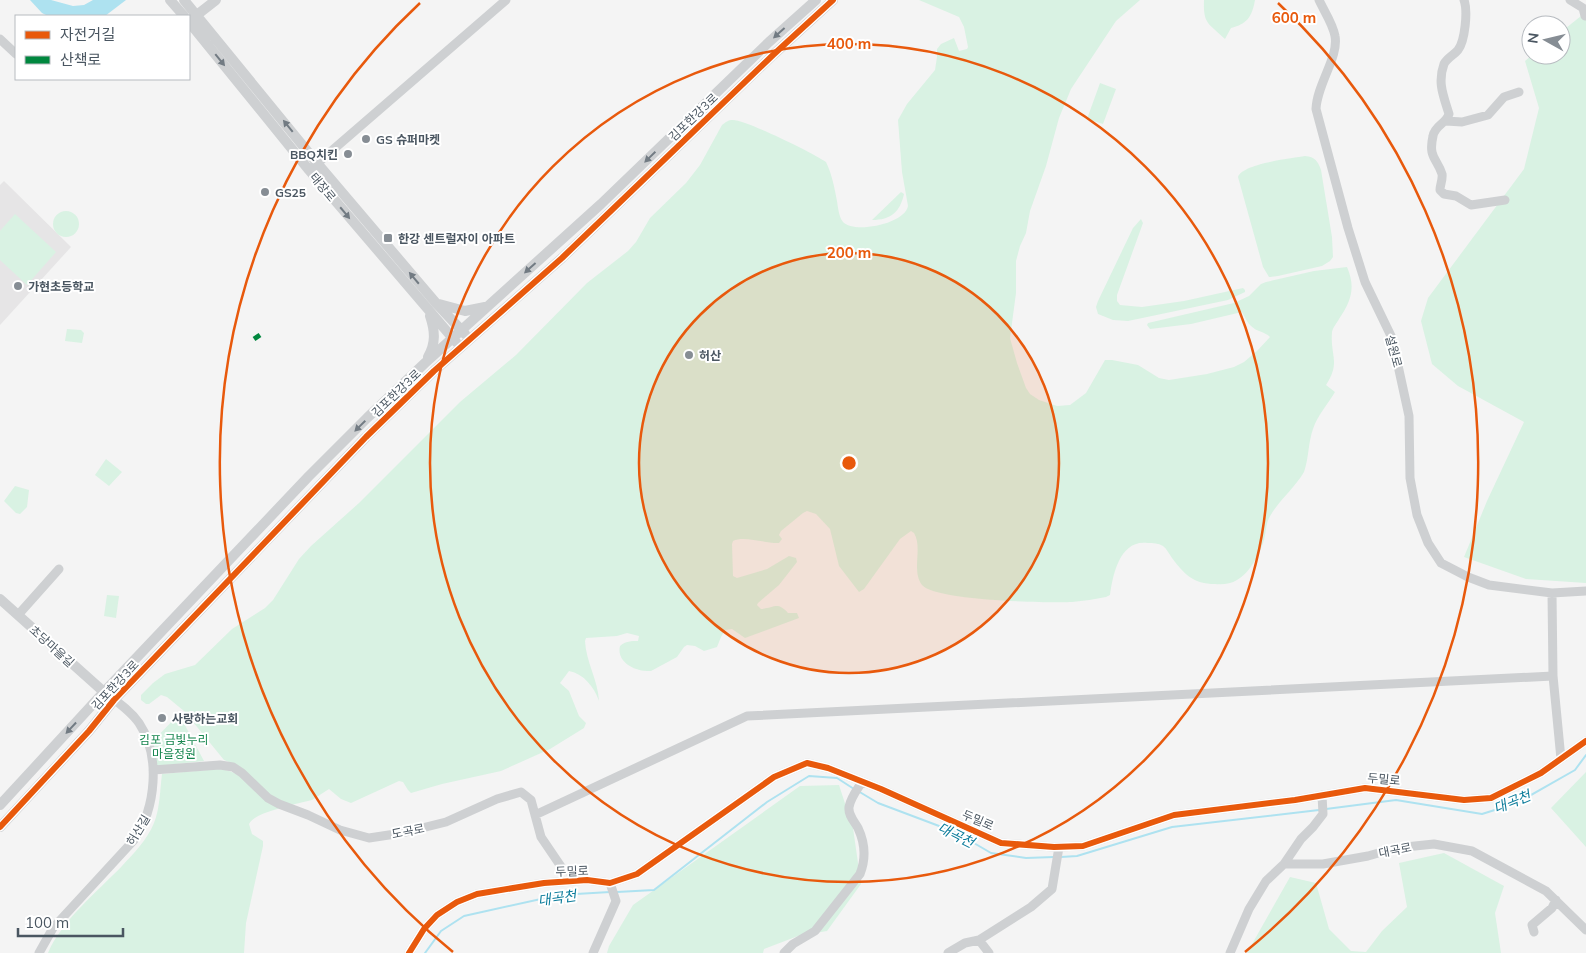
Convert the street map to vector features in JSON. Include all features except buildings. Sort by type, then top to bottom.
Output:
[{"type":"street","points":[[170,0],[183,15]]},
{"type":"street","name":"태장로","points":[[184,0],[189,15]]},
{"type":"street","points":[[216,0],[191,20],[317,162],[436,303],[470,340]]},
{"type":"street","points":[[309,170],[506,0]]},
{"type":"street","name":"김포한강3로","points":[[0,805],[104,692],[310,476],[425,363],[601,204],[769,42],[816,0]]},
{"type":"street","name":"김포한강3로","points":[[0,827],[89,731],[114,700],[312,492],[393,411],[568,252],[833,0]]},
{"type":"street","name":"설원로","points":[[1319,0],[1334,32],[1336,44],[1335,52],[1318,91],[1316,108],[1348,228],[1365,282],[1392,338],[1409,416],[1410,478],[1418,515],[1428,544],[1440,563],[1489,585],[1552,593],[1586,591]]},
{"type":"street","points":[[1464,0],[1466,12],[1460,46],[1446,62],[1443,71],[1442,91],[1449,114],[1446,121],[1438,126],[1435,131],[1432,147],[1433,158],[1442,176],[1441,192],[1456,196],[1471,205],[1505,200]]},
{"type":"street","points":[[1570,0],[1583,8],[1585,16]]},
{"type":"street","name":"태장로","points":[[191,20],[309,170],[461,348]]},
{"type":"street","points":[[0,39],[15,53]]},
{"type":"street","points":[[1446,121],[1462,122],[1488,115],[1504,97],[1519,92]]},
{"type":"street","points":[[436,303],[465,311],[489,306]]},
{"type":"street","points":[[425,363],[434,342],[434,329],[430,313]]},
{"type":"street","points":[[18,615],[59,570]]},
{"type":"street","points":[[1552,593],[1552,676],[1560,759]]},
{"type":"street","name":"초당마을길","points":[[0,599],[104,692]]},
{"type":"street","points":[[587,880],[562,868],[541,837],[535,815],[747,716],[1552,676]]},
{"type":"street","name":"허산길","points":[[39,953],[53,928],[128,847],[138,833],[150,808],[153,770],[148,743],[141,726],[133,716],[104,692]]},
{"type":"street","name":"두밀로","points":[[409,953],[424,929],[437,915],[457,902],[477,894],[510,888],[587,880],[612,889],[637,874],[774,777],[806,763],[828,768],[859,787],[1001,843],[1058,854],[1174,815],[1322,804],[1365,788],[1464,800],[1491,798],[1540,773],[1586,741]]},
{"type":"street","name":"도곡로","points":[[153,770],[228,765],[238,770],[273,801],[340,830],[369,838],[402,833],[446,822],[497,799],[521,792],[531,800],[535,815]]},
{"type":"street","points":[[784,953],[793,944],[815,931],[860,874],[864,860],[862,840],[849,809],[859,787]]},
{"type":"street","points":[[1230,953],[1249,909],[1266,881],[1284,864],[1301,839],[1313,827],[1322,804]]},
{"type":"street","name":"대곡로","points":[[1284,864],[1324,864],[1368,856],[1396,848],[1434,844],[1472,851],[1546,891],[1586,930]]},
{"type":"street","points":[[948,953],[965,943],[979,940],[1032,907],[1052,889],[1058,854]]},
{"type":"street","points":[[593,953],[616,901],[612,889]]},
{"type":"street","points":[[1534,932],[1532,925],[1552,908],[1556,900]]},
{"type":"street","points":[[979,940],[989,953]]},
{"type":"shaded area","name":"가현초등학교","points":[[4,181],[71,247],[0,325],[0,185]]},
{"type":"green space","points":[[919,0],[1140,0],[1116,21],[1071,89],[1059,118],[1046,166],[1030,211],[1026,233],[1016,261],[1016,293],[1010,338],[1026,388],[1030,394],[1039,400],[1057,406],[1070,405],[1086,393],[1105,360],[1138,365],[1159,378],[1169,380],[1207,374],[1234,367],[1244,362],[1270,337],[1251,326],[1242,312],[1191,324],[1150,329],[1147,325],[1148,323],[1234,303],[1249,296],[1261,284],[1266,282],[1314,271],[1347,267],[1350,274],[1351,294],[1347,307],[1332,332],[1334,364],[1326,385],[1335,392],[1320,415],[1311,434],[1304,472],[1269,518],[1260,551],[1242,577],[1226,584],[1207,584],[1195,580],[1185,573],[1163,546],[1154,543],[1138,543],[1124,552],[1113,577],[1110,595],[1106,597],[1076,602],[969,598],[948,595],[922,585],[917,573],[918,545],[914,533],[911,531],[900,539],[864,589],[859,592],[839,566],[830,529],[816,514],[807,511],[781,531],[779,535],[782,539],[779,543],[738,539],[733,541],[732,544],[733,576],[737,578],[767,569],[789,556],[796,558],[797,562],[779,585],[757,605],[761,609],[778,606],[788,613],[797,613],[799,618],[745,638],[732,629],[725,630],[717,647],[704,651],[695,646],[687,645],[677,657],[651,671],[634,668],[624,662],[621,657],[620,646],[624,643],[638,641],[639,636],[627,633],[617,636],[586,638],[587,656],[597,686],[599,701],[588,682],[579,675],[569,671],[560,683],[569,691],[579,716],[586,723],[584,728],[550,749],[501,771],[411,793],[403,782],[399,781],[351,803],[341,799],[329,789],[312,800],[291,805],[270,795],[234,764],[224,760],[184,711],[167,697],[161,695],[149,704],[141,700],[141,695],[165,674],[195,665],[232,629],[265,608],[273,600],[299,559],[311,546],[359,503],[460,402],[516,355],[587,283],[628,251],[636,242],[650,218],[686,183],[700,165],[722,125],[726,122],[733,120],[751,125],[826,162],[833,183],[840,217],[843,222],[857,227],[868,227],[889,222],[905,212],[908,206],[902,172],[898,120],[907,104],[935,70],[937,49],[941,44],[954,38],[959,51],[968,47],[964,27],[959,17]]},
{"type":"green space","points":[[1204,0],[1255,0],[1248,19],[1231,28],[1225,39],[1208,23]]},
{"type":"green space","points":[[1586,12],[1586,583],[1526,579],[1464,557],[1487,501],[1524,422],[1458,386],[1432,364],[1421,321],[1428,298],[1524,169],[1539,108],[1526,65],[1571,65],[1571,24]]},
{"type":"green space","points":[[1100,83],[1116,89],[1103,124],[1087,119]]},
{"type":"green space","points":[[1305,156],[1316,160],[1321,170],[1332,237],[1333,257],[1322,266],[1269,277],[1263,267],[1238,177],[1241,172],[1258,165]]},
{"type":"green space","points":[[901,192],[904,194],[900,206],[894,214],[879,220],[872,220]]},
{"type":"green space","points":[[66,211],[75,215],[79,224],[75,233],[66,237],[57,233],[53,224],[57,215]]},
{"type":"green space","points":[[15,214],[56,252],[27,285],[0,260],[0,231]]},
{"type":"green space","points":[[1141,219],[1143,223],[1117,295],[1117,301],[1120,305],[1142,307],[1184,301],[1243,288],[1245,292],[1228,300],[1128,321],[1113,320],[1098,314],[1096,307],[1098,301],[1133,228]]},
{"type":"green space","points":[[67,329],[81,330],[84,333],[82,343],[65,341]]},
{"type":"green space","points":[[106,459],[122,472],[109,486],[95,475]]},
{"type":"green space","points":[[15,486],[29,490],[27,507],[20,514],[16,513],[4,501]]},
{"type":"green space","points":[[107,595],[119,596],[116,618],[104,616]]},
{"type":"green space","name":"김포 금빛누리 마을정원","points":[[179,714],[204,761],[159,766],[156,764],[152,742]]},
{"type":"green space","points":[[218,769],[235,773],[243,778],[280,808],[259,816],[249,824],[252,834],[263,841],[263,846],[246,923],[244,953],[48,953],[54,941],[71,918],[127,861],[148,835],[158,811],[162,774]]},
{"type":"green space","points":[[1586,772],[1586,847],[1551,808]]},
{"type":"green space","points":[[839,785],[853,828],[861,884],[827,931],[798,936],[764,949],[763,953],[607,953],[609,946],[633,905],[800,786]]},
{"type":"green space","points":[[1444,853],[1504,886],[1495,913],[1501,953],[1247,953],[1290,877],[1316,883],[1329,929],[1351,951],[1366,952],[1382,931],[1407,907],[1399,863]]},
{"type":"water","points":[[30,0],[51,0],[73,6],[84,5],[93,0],[126,0],[106,15],[46,15]]},
{"type":"waterway","name":"대곡천","points":[[1326,809],[1396,800],[1482,814],[1517,803],[1575,770],[1586,755]]},
{"type":"waterway","name":"대곡천","points":[[617,892],[654,890],[767,802],[809,776],[837,778],[854,789]]},
{"type":"waterway","name":"대곡천","points":[[858,791],[878,803],[955,832],[991,853],[1026,858],[1054,857]]},
{"type":"waterway","name":"대곡천","points":[[1061,857],[1077,856],[1172,827],[1319,810]]},
{"type":"waterway","name":"대곡천","points":[[425,953],[441,931],[464,916],[559,895],[610,892]]},
{"type":"marked path","points":[[254,339],[260,335]]},
{"type":"cycle path","points":[[0,827],[89,731],[114,700],[366,437],[434,371],[562,258],[773,55],[833,0]]},
{"type":"cycle path","points":[[409,953],[424,929],[437,915],[457,902],[477,894],[544,883],[587,880],[610,883],[637,874],[774,777],[807,763],[828,768],[881,789],[1001,843],[1054,847],[1083,846],[1174,815],[1295,800],[1365,788],[1464,800],[1491,798],[1541,773],[1586,741]]},
{"type":"place","name":"GS 슈퍼마켓","points":[[366,139]]},
{"type":"place","name":"BBQ치킨","points":[[348,154]]},
{"type":"place","name":"GS25","points":[[265,192]]},
{"type":"place","name":"한강 센트럴자이 아파트","points":[[388,238]]},
{"type":"place","name":"가현초등학교","points":[[18,286]]},
{"type":"place","name":"허산","points":[[689,355]]},
{"type":"place","name":"사랑하는교회","points":[[162,718]]}]
